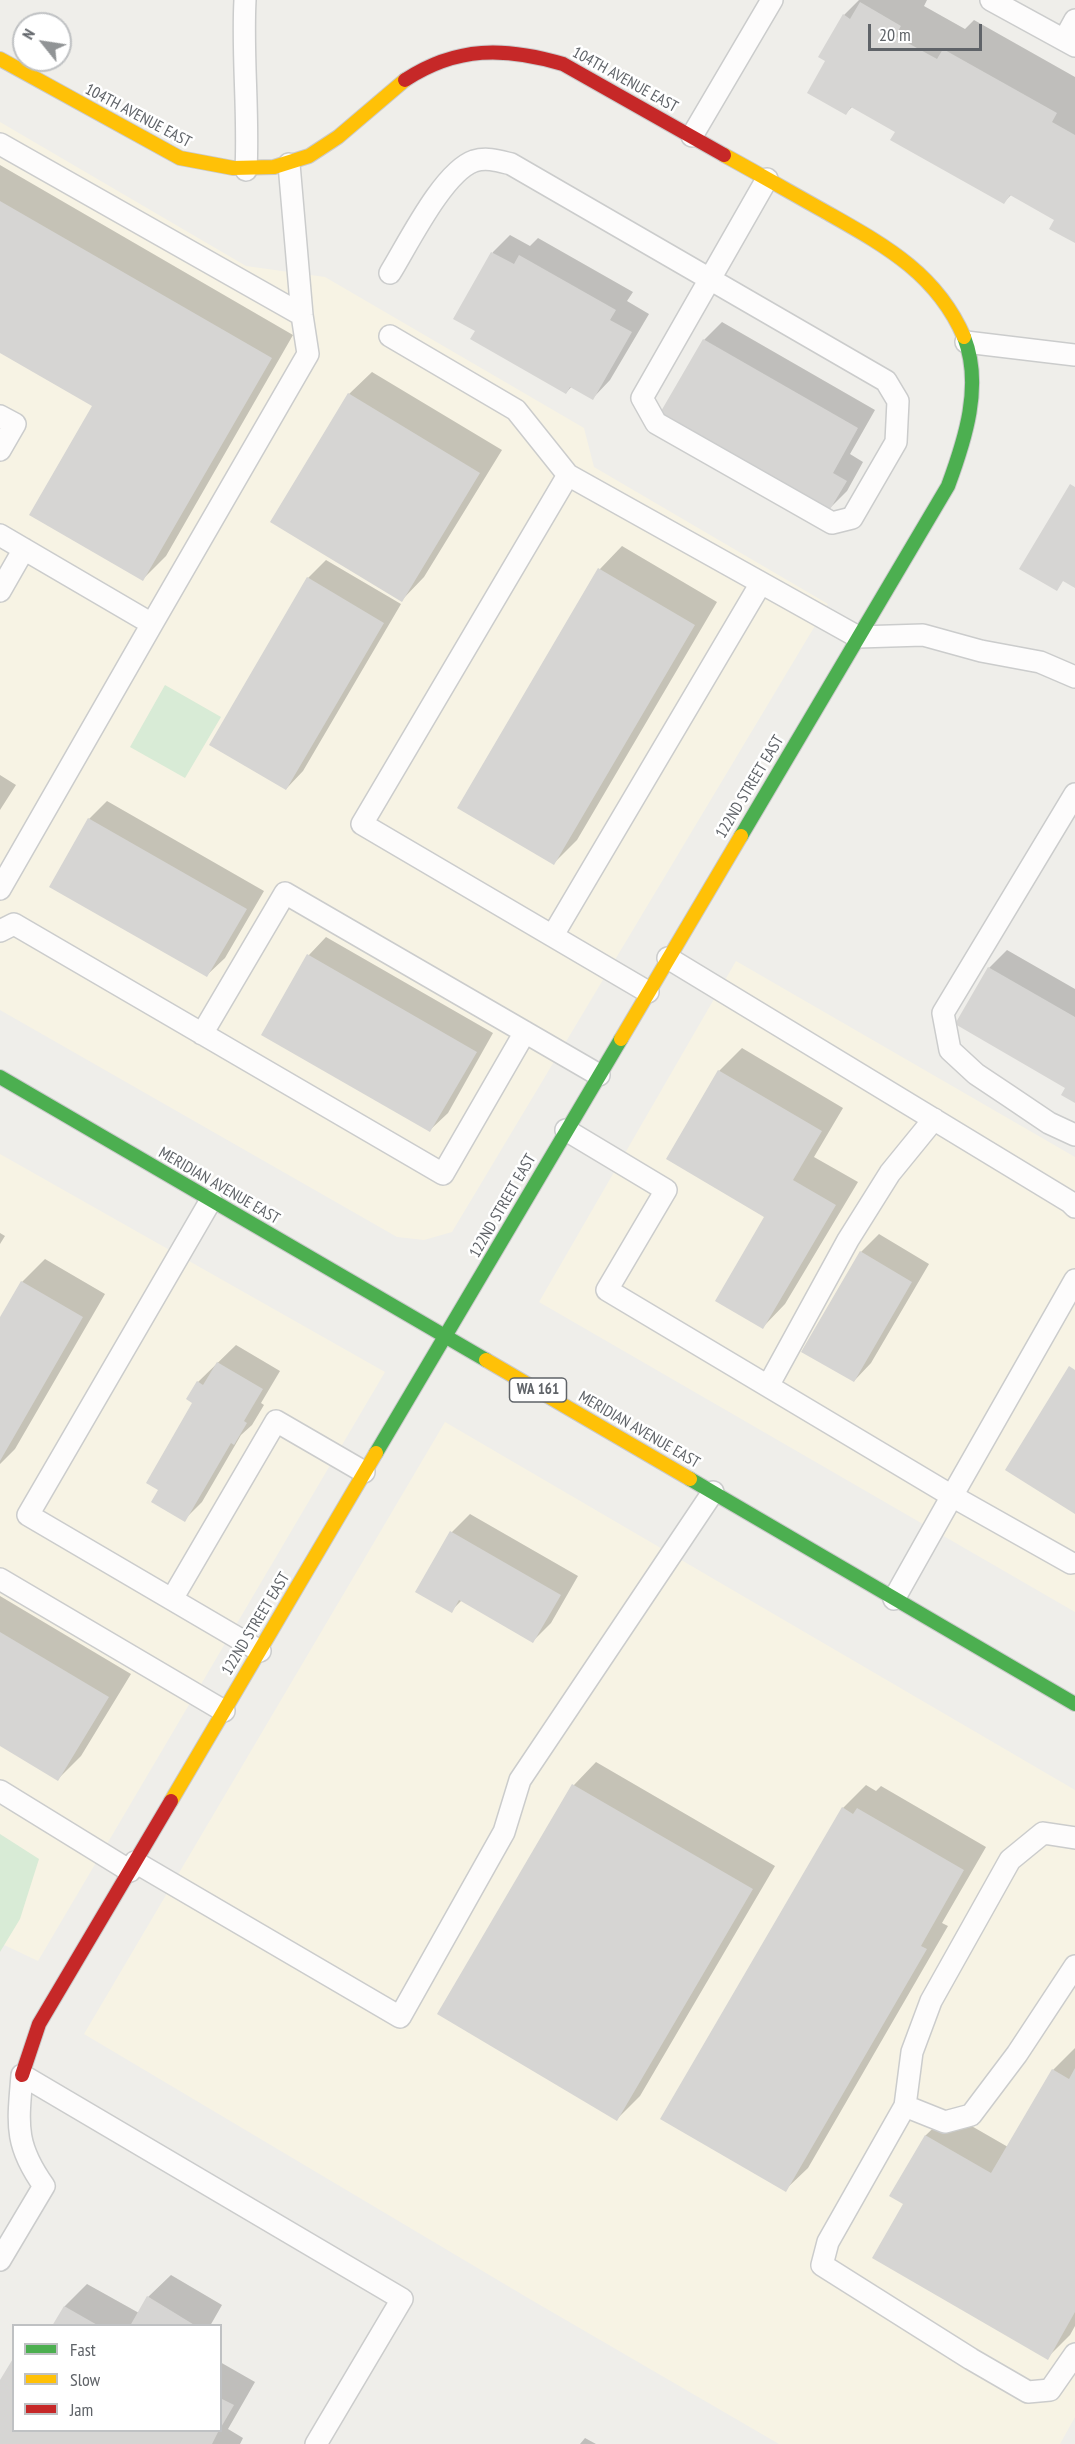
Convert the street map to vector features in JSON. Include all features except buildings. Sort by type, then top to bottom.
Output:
[{"type":"street","name":"104TH AVENUE EAST","points":[[0,60],[180,158],[207,166],[246,170],[289,164],[317,151],[342,135],[402,82],[426,67],[452,57],[480,51],[508,50],[536,55],[563,64],[890,248],[921,274],[941,296],[957,320],[966,342]]},
{"type":"street","name":"122ND STREET EAST","points":[[22,2075],[39,2024],[948,486],[968,428],[973,398],[971,365],[966,342]]},
{"type":"street","name":"MERIDIAN AVENUE EAST","points":[[0,1077],[1075,1704]]},
{"type":"lane","points":[[245,0],[243,33],[248,129],[246,170]]},
{"type":"lane","points":[[692,136],[772,0]]},
{"type":"lane","points":[[991,0],[1069,43],[1075,20]]},
{"type":"lane","points":[[0,144],[302,315]]},
{"type":"lane","points":[[390,273],[444,186],[457,172],[475,161],[494,159],[511,164],[709,280],[886,381],[898,401],[896,442],[852,518],[832,523],[656,423],[642,398],[709,280],[767,179]]},
{"type":"lane","points":[[0,889],[308,354],[302,315],[289,164]]},
{"type":"lane","points":[[390,336],[516,410],[568,475],[858,637],[924,634],[981,651],[1040,662],[1075,677]]},
{"type":"lane","points":[[966,342],[1075,355]]},
{"type":"lane","points":[[0,416],[15,424],[0,450]]},
{"type":"lane","points":[[568,475],[362,824],[648,992]]},
{"type":"lane","points":[[0,535],[152,624]]},
{"type":"lane","points":[[0,591],[24,549]]},
{"type":"lane","points":[[553,935],[761,583]]},
{"type":"lane","points":[[1075,794],[944,1013],[950,1050],[976,1074],[1049,1123],[1075,1135]]},
{"type":"lane","points":[[202,1034],[285,893],[599,1075]]},
{"type":"lane","points":[[0,931],[14,924],[443,1174],[525,1032]]},
{"type":"lane","points":[[668,958],[1075,1207]]},
{"type":"lane","points":[[768,1386],[848,1240],[890,1173],[934,1119]]},
{"type":"lane","points":[[566,1130],[666,1190],[607,1290],[952,1496],[1071,1563]]},
{"type":"lane","points":[[211,1200],[28,1515],[260,1651]]},
{"type":"lane","points":[[894,1599],[1074,1284]]},
{"type":"lane","points":[[172,1599],[276,1421],[364,1472]]},
{"type":"lane","points":[[0,1791],[399,2017],[504,1832],[520,1780],[713,1492]]},
{"type":"lane","points":[[0,1579],[224,1711]]},
{"type":"lane","points":[[1075,1838],[1043,1833],[1010,1860],[931,2001],[912,2052],[905,2106],[828,2242],[822,2265],[971,2359],[1028,2392],[1050,2390],[1075,2354]]},
{"type":"lane","points":[[905,2106],[945,2122],[971,2115],[1017,2054],[1075,1966]]},
{"type":"lane","points":[[0,2260],[44,2186],[32,2168],[22,2146],[18,2125],[22,2075],[402,2300],[316,2444]]},
{"type":"shaded area","points":[[0,122],[246,266],[325,277],[584,428],[594,467],[828,604],[452,1232],[424,1240],[397,1237],[0,1010]]},
{"type":"shaded area","points":[[736,961],[1075,1157],[1075,1612],[539,1302]]},
{"type":"shaded area","points":[[0,1154],[385,1372],[38,1961],[0,1943]]},
{"type":"shaded area","points":[[445,1422],[1075,1790],[1075,2417],[1060,2444],[779,2444],[84,2034]]},
{"type":"green space","points":[[165,685],[221,717],[185,778],[130,747]]},
{"type":"green space","points":[[0,1834],[39,1859],[20,1919],[0,1952]]},
{"type":"traffic: fast","points":[[741,836],[948,486],[970,412],[972,374],[964,337]]},
{"type":"traffic: fast","points":[[376,1453],[621,1039]]},
{"type":"traffic: fast","points":[[0,1077],[486,1360]]},
{"type":"traffic: fast","points":[[690,1479],[1075,1704]]},
{"type":"traffic: slow","points":[[0,59],[180,158],[233,168],[274,167],[309,156],[338,137],[405,80]]},
{"type":"traffic: slow","points":[[724,155],[866,235],[905,262],[923,277],[938,295],[952,314],[964,337]]},
{"type":"traffic: slow","points":[[621,1039],[741,836]]},
{"type":"traffic: slow","points":[[486,1360],[690,1479]]},
{"type":"traffic: slow","points":[[171,1801],[376,1453]]},
{"type":"traffic: jam","points":[[405,80],[443,61],[463,56],[501,53],[542,58],[563,64],[724,155]]},
{"type":"traffic: jam","points":[[22,2075],[39,2024],[171,1801]]}]
